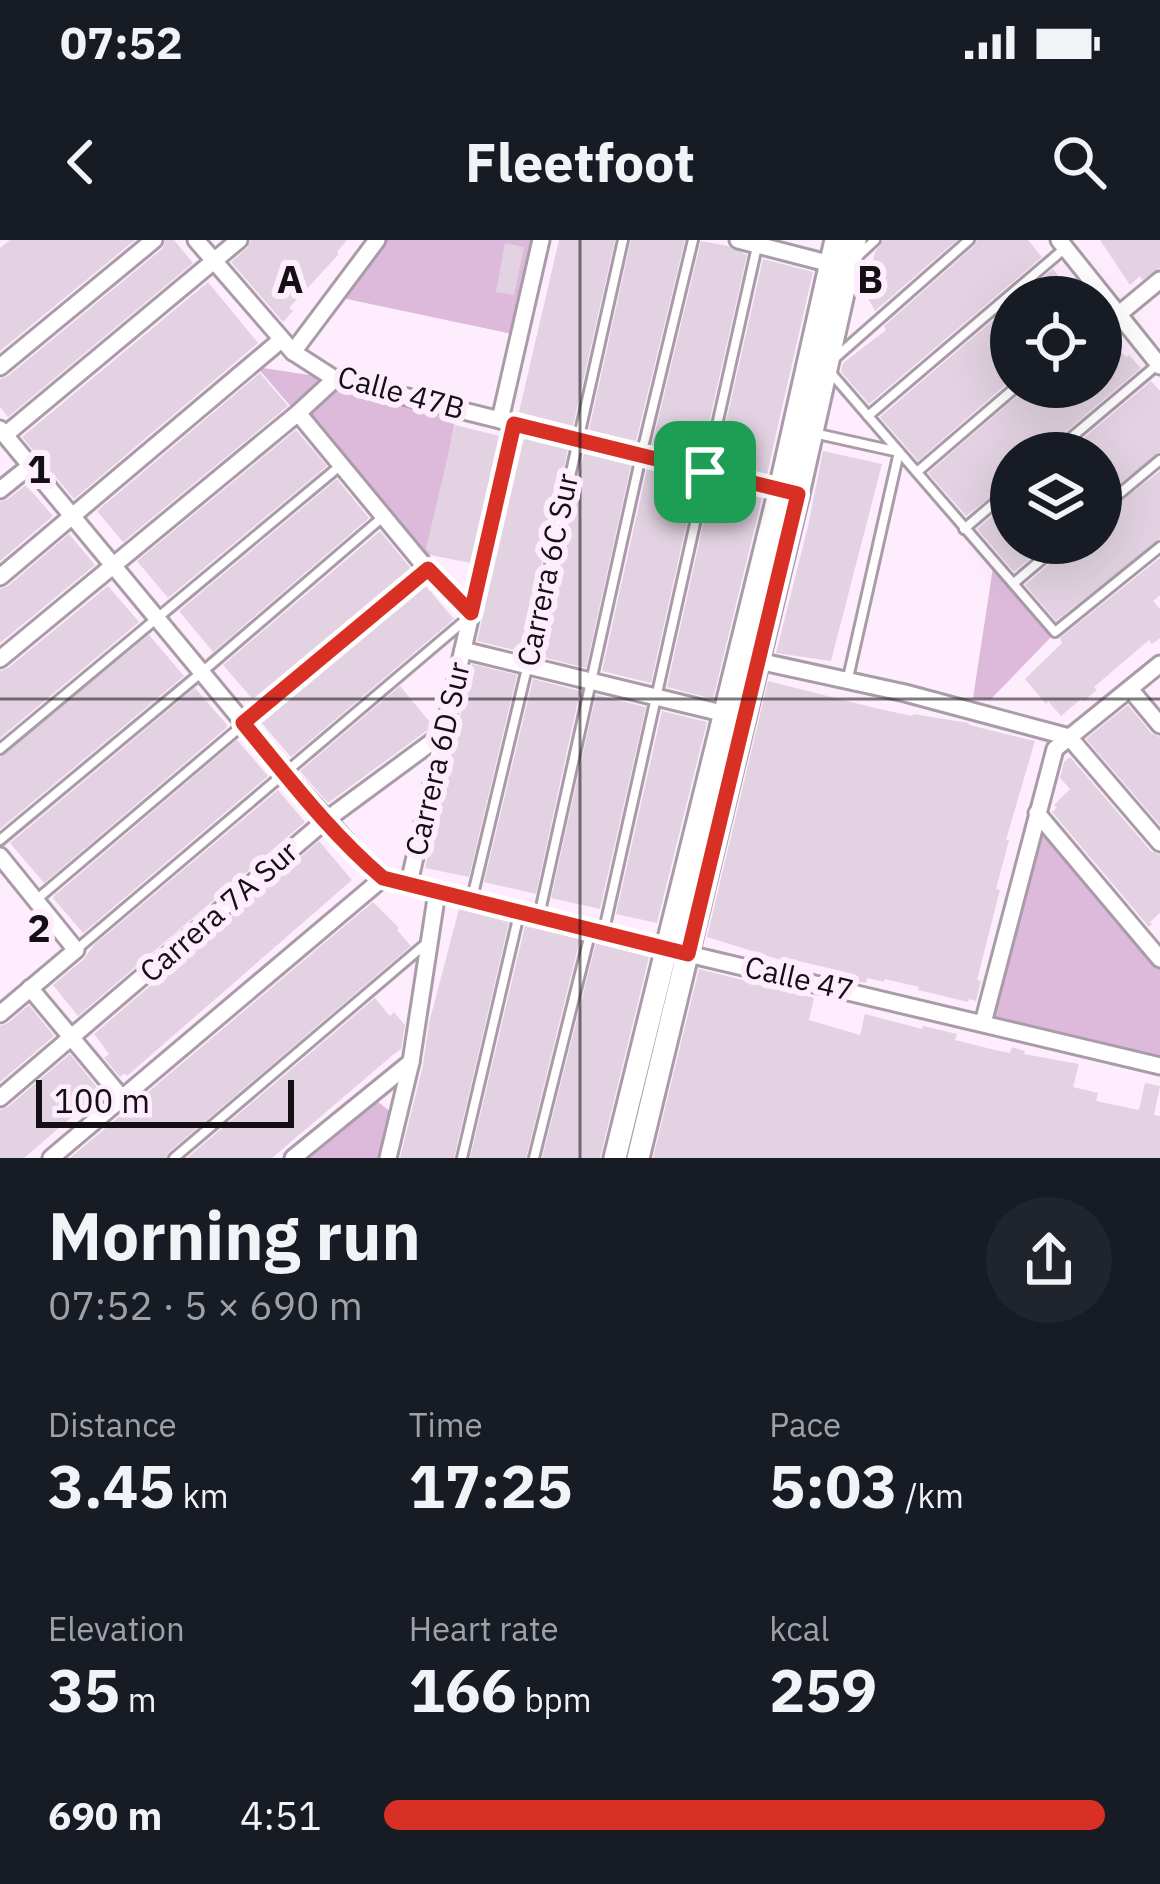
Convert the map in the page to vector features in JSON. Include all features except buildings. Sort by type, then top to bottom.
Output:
[{"type":"street","points":[[0,367],[154,240]]},
{"type":"street","name":"Calle 47B","points":[[196,240],[287,346],[335,379],[789,492]]},
{"type":"street","points":[[53,1157],[383,878],[286,774],[3,432],[238,240]]},
{"type":"street","points":[[0,578],[287,346],[376,240]]},
{"type":"street","name":"Carrera 6D Sur","points":[[409,883],[471,614],[541,240]]},
{"type":"street","points":[[739,240],[840,264]]},
{"type":"street","points":[[735,716],[758,662],[789,492],[826,367],[840,264],[836,240]]},
{"type":"street","points":[[638,1158],[678,951],[840,264],[856,240]]},
{"type":"street","points":[[1062,244],[1085,276]]},
{"type":"street","points":[[1122,304],[1160,280]]},
{"type":"street","points":[[1122,323],[1159,365]]},
{"type":"street","points":[[0,659],[335,379]]},
{"type":"street","points":[[298,413],[471,614]]},
{"type":"street","points":[[0,490],[29,466]]},
{"type":"street","points":[[463,650],[735,716]]},
{"type":"street","points":[[758,662],[943,702],[1069,737],[1160,843]]},
{"type":"street","points":[[982,1023],[1055,749],[1160,664]]},
{"type":"street","points":[[1130,689],[1160,725]]},
{"type":"street","name":"Carrera 7A Sur","points":[[0,1098],[326,820],[444,733]]},
{"type":"street","points":[[1037,813],[1159,955]]},
{"type":"street","points":[[0,856],[76,950],[0,1014]]},
{"type":"street","name":"Calle 47","points":[[383,878],[1160,1066]]},
{"type":"street","points":[[388,1158],[411,1062],[437,892]]},
{"type":"street","points":[[615,1158],[678,951]]},
{"type":"street","points":[[30,988],[122,1097]]},
{"type":"street","points":[[293,1158],[411,1062]]},
{"type":"lane","name":"Carrera 6C Sur","points":[[471,900],[622,240]]},
{"type":"lane","points":[[539,916],[640,456],[693,240]]},
{"type":"lane","points":[[840,264],[875,240]]},
{"type":"lane","points":[[969,240],[826,367],[1055,632],[1160,547]]},
{"type":"lane","points":[[534,1158],[656,697],[758,242]]},
{"type":"lane","points":[[868,416],[1062,244]]},
{"type":"lane","points":[[1078,432],[1159,365]]},
{"type":"lane","points":[[916,472],[991,408]]},
{"type":"lane","points":[[810,432],[899,452]]},
{"type":"lane","points":[[848,681],[899,452]]},
{"type":"lane","points":[[1122,492],[1160,460]]},
{"type":"lane","points":[[0,749],[342,464]]},
{"type":"lane","points":[[964,529],[990,506]]},
{"type":"lane","points":[[0,840],[385,514]]},
{"type":"lane","points":[[1014,583],[1036,564]]},
{"type":"lane","points":[[36,900],[428,569]]},
{"type":"lane","points":[[76,950],[471,614]]},
{"type":"lane","points":[[462,1158],[519,912]]},
{"type":"lane","points":[[174,1158],[430,940]]},
{"type":"shaded area","points":[[384,240],[539,240],[517,335],[342,298]]},
{"type":"shaded area","points":[[257,367],[457,410],[428,567]]},
{"type":"shaded area","points":[[997,564],[1055,633],[991,699],[973,698]]},
{"type":"shaded area","points":[[1040,816],[1160,957],[1160,1064],[988,1019]]},
{"type":"shaded area","points":[[372,1097],[396,1116],[384,1158],[299,1158]]},
{"type":"route","points":[[514,424],[705,472],[798,494],[688,954],[383,878],[243,723],[428,569],[471,613],[514,424]]}]
